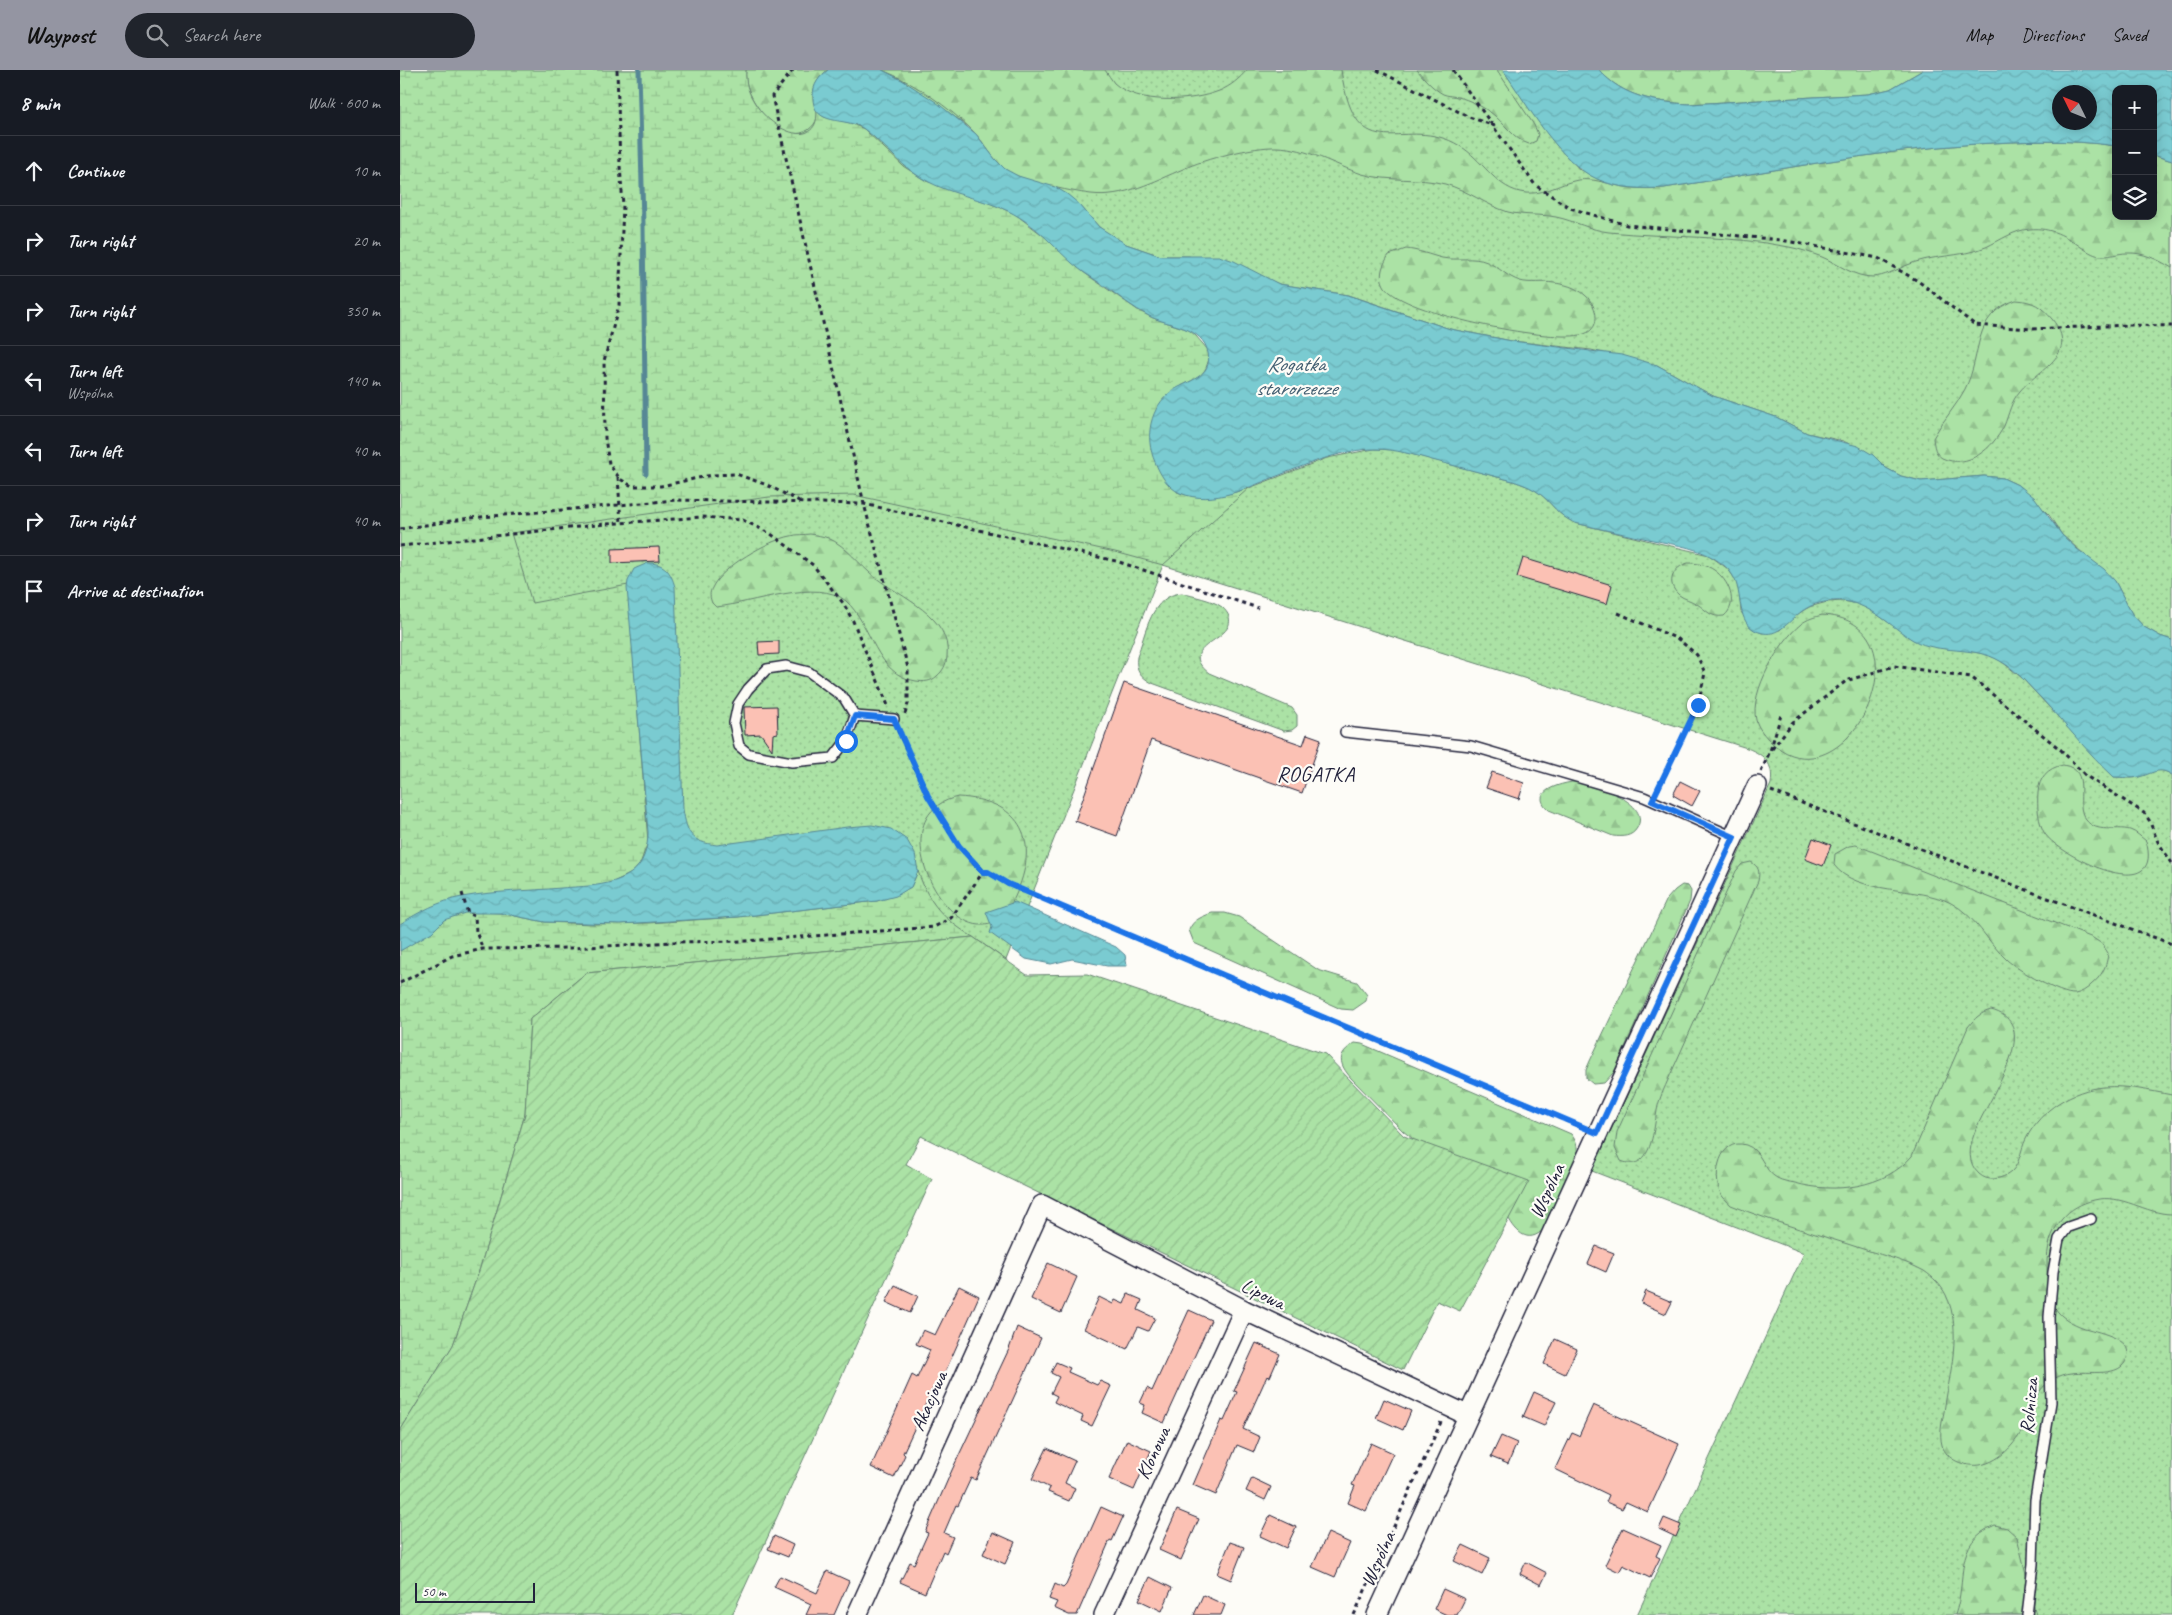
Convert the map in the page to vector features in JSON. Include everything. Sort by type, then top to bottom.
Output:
[{"type":"street","name":"Wspólna","points":[[1377,1615],[1757,786]]},
{"type":"street","name":"Lipowa","points":[[1042,1205],[1244,1310],[1468,1415]]},
{"type":"street","name":"Akacjowa","points":[[857,1615],[1042,1205]]},
{"type":"street","name":"Klonowa","points":[[1104,1615],[1244,1310]]},
{"type":"lane","points":[[786,666],[809,672],[816,677],[844,698],[855,716],[846,741],[833,758],[792,762],[749,754],[739,746],[734,723],[738,704],[748,689],[767,669],[786,666]]},
{"type":"lane","points":[[855,716],[894,719]]},
{"type":"lane","points":[[1345,732],[1471,746],[1652,801],[1734,837]]},
{"type":"lane","name":"Rolnicza","points":[[2027,1615],[2033,1564],[2035,1500],[2051,1402],[2049,1317],[2053,1272],[2059,1239],[2068,1227],[2091,1219]]},
{"type":"path","points":[[617,70],[623,205],[619,305],[604,361],[605,438],[609,464],[618,476],[632,486],[661,486],[712,475],[736,474],[766,485],[804,503]]},
{"type":"path","points":[[793,70],[772,96],[864,504],[908,668],[908,704],[904,719]]},
{"type":"path","points":[[1377,70],[1461,113],[1495,127]]},
{"type":"path","points":[[1453,70],[1535,184],[1570,208],[1627,225],[1781,240],[1878,258],[1918,281],[1975,325],[2031,330],[2128,325],[2172,326]]},
{"type":"path","points":[[618,476],[621,523]]},
{"type":"path","points":[[400,529],[470,518],[676,500],[864,504],[1116,561],[1258,608]]},
{"type":"path","points":[[400,546],[621,523],[702,517],[743,520],[771,534],[813,565],[843,604],[853,621],[928,796],[959,846],[983,872],[988,872],[1008,884],[1597,1133]]},
{"type":"path","points":[[1618,613],[1678,639],[1697,654],[1705,673],[1698,705],[1652,801]]},
{"type":"path","points":[[1770,751],[1793,722],[1846,681],[1894,666],[1971,677],[2061,750],[2086,776],[2144,813],[2158,842],[2172,863]]},
{"type":"path","points":[[1781,715],[1757,786],[2172,944]]},
{"type":"path","points":[[900,734],[902,726]]},
{"type":"path","points":[[400,984],[452,956],[483,949],[573,948],[672,942],[746,941],[934,927],[951,918],[983,872]]},
{"type":"path","points":[[462,893],[468,914],[475,916],[476,932],[483,949]]},
{"type":"path","points":[[1354,1615],[1448,1406]]},
{"type":"green space","points":[[400,70],[828,70],[821,75],[1249,488],[1327,458],[1374,449],[1396,450],[1513,481],[1536,491],[1564,516],[1575,523],[1709,555],[1728,569],[1735,579],[1739,590],[1741,612],[1753,629],[1762,633],[1780,630],[1793,617],[1809,607],[1827,602],[1843,601],[1858,604],[1872,611],[1914,640],[1989,655],[2001,661],[2022,678],[2114,777],[2135,778],[2158,770],[2172,775],[2172,1615],[1637,1615],[1804,1253],[1592,1171],[1771,784],[1771,771],[1767,761],[1759,754],[1747,748],[1163,565],[1006,960],[973,937],[480,1268]]},
{"type":"green space","points":[[400,70],[746,70],[748,87],[755,103],[767,117],[780,127],[794,133],[806,133],[814,126],[817,111],[824,117],[850,123],[864,129],[903,166],[926,181],[981,199],[1015,214],[1049,240],[1083,272],[1139,311],[1153,318],[1189,330],[1208,350],[1209,359],[1201,376],[1181,386],[1177,492],[1204,497],[1249,488],[1163,565],[1115,552],[854,495],[769,497],[511,533],[532,603],[628,585],[648,842],[640,864],[632,873],[611,883],[478,912],[500,913],[545,922],[593,924],[649,923],[738,917],[877,901],[911,887],[918,871],[927,893],[939,910],[954,924],[973,937],[586,973],[530,1019],[525,1114],[480,1268],[453,1345],[400,1431]]},
{"type":"green space","points":[[746,70],[828,70],[818,80],[814,89],[813,98],[817,116],[814,125],[801,133],[793,134],[779,129],[761,112],[752,98],[748,89]]},
{"type":"green space","points":[[882,70],[1503,70],[1552,139],[1580,170],[1664,188],[1901,151],[2112,146],[2112,220],[2157,220],[2157,156],[2172,161],[2172,640],[2144,627],[2132,614],[2115,581],[2062,535],[2049,515],[2020,486],[2003,478],[1984,476],[1921,481],[1901,476],[1886,468],[1873,455],[1843,441],[1807,433],[1776,417],[1713,396],[1657,365],[1591,350],[1512,341],[1450,329],[1349,295],[1279,284],[1263,277],[1189,256],[1161,256],[1126,244],[1099,227],[1079,204],[902,80]]},
{"type":"green space","points":[[882,70],[1105,70],[1114,83],[1124,90],[1150,98],[1180,99],[1207,95],[1219,91],[1234,82],[1247,70],[1341,70],[1348,102],[1358,122],[1371,131],[1386,135],[1420,134],[1439,137],[1468,151],[1503,184],[1511,189],[1528,193],[1535,193],[1578,180],[1594,180],[1630,188],[1664,188],[1859,157],[1937,147],[2046,141],[2112,146],[2112,220],[2157,220],[2157,156],[2172,161],[2172,268],[2156,259],[2139,254],[2127,253],[2100,256],[2057,233],[2037,229],[2018,231],[1986,247],[1966,253],[1915,262],[1882,276],[1873,277],[1853,273],[1822,257],[1801,250],[1767,243],[1609,232],[1556,217],[1508,212],[1445,184],[1362,174],[1299,150],[1277,147],[1267,147],[1216,157],[1127,191],[1103,195],[1081,193],[1034,182],[1005,169],[996,161],[974,132],[954,114],[919,89]]},
{"type":"green space","points":[[1417,70],[1497,70],[1534,125],[1538,134],[1536,141],[1529,144],[1519,139],[1490,112],[1471,101],[1443,94],[1432,86]]},
{"type":"green space","points":[[1599,70],[1923,70],[1890,89],[1868,94],[1689,104],[1664,102],[1629,92],[1608,79]]},
{"type":"green space","points":[[1406,249],[1442,258],[1482,260],[1520,281],[1550,282],[1570,286],[1585,295],[1593,305],[1596,318],[1595,323],[1587,333],[1580,335],[1538,334],[1477,324],[1419,307],[1397,297],[1385,287],[1381,275],[1389,255]]},
{"type":"green space","points":[[2016,300],[2036,305],[2052,319],[2060,332],[2062,342],[2059,352],[2054,360],[2017,395],[2012,403],[2004,426],[1986,449],[1979,455],[1961,461],[1942,458],[1936,452],[1933,438],[1965,389],[1971,376],[1980,337],[1985,326],[1992,315]]},
{"type":"green space","points":[[810,534],[835,541],[875,577],[911,601],[933,619],[942,630],[946,643],[947,657],[943,670],[937,676],[927,681],[916,681],[902,677],[891,669],[875,647],[855,611],[846,601],[834,594],[819,591],[802,592],[716,607],[712,603],[710,592],[712,588],[717,580],[735,563],[771,543],[796,535]]},
{"type":"green space","points":[[1688,563],[1708,567],[1719,574],[1724,580],[1730,592],[1731,605],[1724,616],[1712,615],[1679,595],[1672,586],[1675,572],[1678,568]]},
{"type":"green space","points":[[1182,593],[1218,604],[1229,617],[1229,625],[1224,632],[1208,644],[1198,656],[1200,664],[1209,673],[1292,708],[1297,715],[1297,726],[1292,730],[1284,731],[1152,683],[1142,676],[1137,666],[1137,657],[1151,617],[1163,600],[1172,595]]},
{"type":"green space","points":[[1822,615],[1856,625],[1873,647],[1876,676],[1868,707],[1851,734],[1827,753],[1800,757],[1771,742],[1762,732],[1756,720],[1757,696],[1768,668],[1784,642],[1803,622]]},
{"type":"green space","points":[[2063,765],[2072,768],[2078,773],[2082,813],[2090,824],[2101,828],[2130,830],[2146,841],[2148,861],[2141,871],[2127,874],[2109,871],[2089,864],[2055,844],[2045,834],[2038,814],[2040,783],[2048,771]]},
{"type":"green space","points":[[1580,781],[1609,791],[1630,803],[1637,810],[1639,819],[1635,831],[1626,836],[1613,836],[1549,810],[1543,803],[1542,797],[1551,788]]},
{"type":"green space","points":[[958,797],[996,805],[1009,814],[1019,825],[1025,838],[1024,872],[1017,892],[1011,905],[999,920],[995,922],[976,924],[957,915],[940,898],[928,875],[921,850],[923,827],[935,808]]},
{"type":"green space","points":[[1856,845],[2093,938],[2102,944],[2108,953],[2103,970],[2098,978],[2082,992],[2075,994],[2060,991],[2040,981],[2007,960],[1974,922],[1960,908],[1951,903],[1922,894],[1872,886],[1844,875],[1834,865],[1835,854],[1849,846]]},
{"type":"green space","points":[[1751,862],[1758,870],[1758,881],[1662,1094],[1650,1144],[1640,1160],[1632,1163],[1621,1161],[1615,1148],[1617,1132],[1736,871],[1742,864]]},
{"type":"green space","points":[[1682,885],[1688,886],[1691,891],[1690,901],[1614,1072],[1604,1083],[1593,1084],[1586,1078],[1586,1070],[1590,1061],[1667,899]]},
{"type":"green space","points":[[1212,913],[1225,913],[1239,917],[1318,970],[1357,982],[1367,995],[1366,1001],[1353,1010],[1341,1009],[1194,943],[1189,930],[1198,919]]},
{"type":"green space","points":[[973,937],[1027,975],[1087,974],[1325,1054],[1404,1136],[1529,1181],[1460,1311],[1437,1301],[1403,1370],[921,1136],[906,1164],[932,1179],[732,1615],[400,1615],[400,1431],[453,1345],[480,1268],[525,1114],[530,1019],[586,973]]},
{"type":"green space","points":[[1991,1010],[2004,1016],[2011,1024],[2014,1034],[2014,1046],[1995,1092],[1974,1134],[1970,1156],[1979,1174],[1982,1177],[1997,1179],[2011,1172],[2015,1168],[2032,1128],[2049,1110],[2080,1092],[2104,1087],[2121,1087],[2172,1095],[2172,1214],[2152,1211],[2124,1201],[2104,1199],[2094,1200],[2072,1209],[2062,1219],[2052,1235],[2048,1253],[2048,1285],[2052,1302],[2058,1312],[2069,1321],[2119,1340],[2128,1351],[2127,1358],[2124,1365],[2118,1369],[2103,1372],[2067,1374],[2058,1376],[2050,1381],[2038,1394],[2027,1421],[2014,1443],[2002,1455],[1988,1463],[1968,1465],[1962,1464],[1948,1455],[1941,1441],[1941,1428],[1954,1338],[1954,1323],[1951,1309],[1942,1288],[1931,1276],[1917,1267],[1731,1205],[1721,1194],[1717,1178],[1720,1160],[1724,1152],[1729,1147],[1737,1144],[1746,1145],[1756,1151],[1768,1171],[1777,1178],[1810,1186],[1842,1188],[1858,1186],[1888,1175],[1901,1167],[1912,1156],[1968,1027],[1978,1016]]},
{"type":"green space","points":[[1355,1043],[1362,1044],[1571,1134],[1577,1146],[1576,1161],[1545,1228],[1532,1236],[1522,1234],[1513,1225],[1506,1213],[1403,1131],[1351,1078],[1344,1068],[1341,1059],[1342,1055]]},
{"type":"green space","points":[[1995,1525],[2007,1528],[2017,1537],[2036,1615],[1955,1615],[1967,1552],[1972,1542],[1981,1533]]},
{"type":"water","name":"Rogatka starorzecze","points":[[828,70],[882,70],[902,80],[936,102],[976,134],[1005,169],[1018,176],[1055,187],[1067,194],[1079,204],[1099,227],[1126,244],[1161,256],[1219,256],[1234,261],[1279,284],[1348,295],[1450,329],[1512,341],[1622,355],[1657,365],[1713,396],[1776,417],[1807,433],[1858,446],[1873,455],[1886,468],[1901,476],[1921,481],[1984,476],[2003,478],[2020,486],[2035,498],[2062,535],[2104,569],[2115,581],[2132,614],[2144,627],[2172,640],[2172,775],[2159,771],[2136,778],[2114,777],[2027,684],[2006,665],[1990,656],[1979,653],[1923,645],[1872,611],[1854,603],[1830,601],[1820,603],[1802,611],[1776,632],[1763,633],[1754,630],[1744,619],[1735,580],[1729,570],[1714,558],[1688,548],[1575,523],[1564,516],[1536,491],[1513,481],[1404,453],[1376,449],[1352,451],[1327,458],[1244,489],[1219,496],[1193,497],[1180,493],[1164,480],[1155,462],[1150,443],[1151,423],[1159,405],[1172,391],[1198,377],[1207,368],[1209,361],[1205,344],[1192,332],[1149,316],[1132,306],[1080,269],[1038,231],[1014,214],[1002,208],[953,192],[919,177],[864,129],[857,125],[832,120],[818,113],[814,106],[814,88],[819,78]]},
{"type":"water","points":[[1503,70],[1599,70],[1608,79],[1629,92],[1664,102],[1689,104],[1868,94],[1890,89],[1923,70],[2172,70],[2172,161],[2157,156],[2157,85],[2112,85],[2112,146],[2046,141],[1937,147],[1859,157],[1664,188],[1630,188],[1613,185],[1597,179],[1583,171],[1570,160],[1533,115]]},
{"type":"water","points":[[648,563],[654,563],[666,569],[675,587],[683,809],[686,825],[692,835],[701,842],[717,845],[847,827],[872,825],[891,829],[907,840],[915,854],[918,871],[911,887],[896,896],[877,901],[738,917],[621,924],[545,922],[500,913],[465,913],[444,920],[432,932],[400,951],[400,924],[422,911],[445,901],[487,893],[606,883],[623,878],[639,865],[646,849],[648,832],[627,588],[634,569]]},
{"type":"water","points":[[1015,902],[1116,947],[1125,955],[1127,966],[1107,966],[1072,959],[1051,964],[1026,959],[990,933],[992,927],[986,912]]},
{"type":"building","points":[[659,547],[660,561],[612,563],[612,549]]},
{"type":"building","points":[[1523,558],[1612,585],[1607,604],[1517,577]]},
{"type":"building","points":[[779,641],[779,654],[759,655],[758,642]]},
{"type":"building","points":[[1124,683],[1303,745],[1307,734],[1321,739],[1302,793],[1151,740],[1117,836],[1075,821]]},
{"type":"building","points":[[777,706],[778,733],[773,734],[772,750],[761,734],[745,735],[744,707]]},
{"type":"building","points":[[1492,772],[1524,783],[1519,799],[1486,788]]},
{"type":"building","points":[[1680,781],[1700,791],[1692,806],[1673,795]]},
{"type":"building","points":[[1813,838],[1831,845],[1823,866],[1805,859]]},
{"type":"building","points":[[1596,1246],[1614,1253],[1606,1272],[1588,1264]]},
{"type":"building","points":[[1048,1263],[1077,1277],[1061,1313],[1031,1299]]},
{"type":"building","points":[[895,1285],[918,1296],[910,1313],[886,1302]]},
{"type":"building","points":[[959,1286],[979,1296],[938,1388],[934,1386],[903,1453],[905,1455],[894,1478],[871,1467],[912,1375],[917,1378],[930,1350],[916,1344],[923,1330],[935,1335]]},
{"type":"building","points":[[1646,1291],[1672,1302],[1666,1314],[1641,1303]]},
{"type":"building","points":[[1128,1294],[1142,1300],[1138,1310],[1155,1318],[1148,1331],[1138,1327],[1127,1349],[1084,1329],[1099,1297],[1113,1304],[1115,1300],[1124,1304]]},
{"type":"building","points":[[1189,1310],[1211,1320],[1164,1423],[1142,1413],[1145,1405],[1140,1403],[1147,1388],[1152,1391]]},
{"type":"building","points":[[1017,1327],[1041,1338],[976,1480],[971,1478],[958,1506],[956,1505],[944,1533],[953,1537],[946,1553],[943,1551],[925,1593],[900,1582],[910,1562],[914,1564],[928,1533],[925,1532],[1009,1349]]},
{"type":"building","points":[[1555,1339],[1577,1349],[1565,1374],[1544,1364]]},
{"type":"building","points":[[1256,1343],[1280,1354],[1270,1377],[1267,1376],[1243,1429],[1260,1437],[1254,1452],[1237,1445],[1216,1495],[1193,1485],[1221,1420],[1224,1421],[1237,1392],[1234,1391]]},
{"type":"building","points":[[1056,1362],[1070,1368],[1068,1372],[1097,1385],[1100,1381],[1111,1386],[1092,1426],[1081,1421],[1083,1416],[1054,1402],[1057,1396],[1051,1393],[1059,1377],[1051,1373]]},
{"type":"building","points":[[1534,1392],[1556,1402],[1544,1426],[1523,1417]]},
{"type":"building","points":[[1384,1399],[1411,1411],[1403,1430],[1376,1418]]},
{"type":"building","points":[[1593,1405],[1679,1444],[1648,1512],[1626,1502],[1622,1509],[1606,1502],[1609,1495],[1555,1469],[1572,1433],[1579,1436]]},
{"type":"building","points":[[1501,1436],[1517,1443],[1508,1464],[1491,1457]]},
{"type":"building","points":[[1127,1440],[1151,1451],[1134,1490],[1109,1479]]},
{"type":"building","points":[[1371,1443],[1393,1453],[1366,1511],[1348,1503],[1355,1486],[1352,1485]]},
{"type":"building","points":[[1047,1448],[1075,1461],[1065,1483],[1075,1488],[1069,1501],[1048,1492],[1050,1488],[1032,1479]]},
{"type":"building","points":[[1252,1478],[1271,1487],[1265,1500],[1246,1491]]},
{"type":"building","points":[[1101,1507],[1123,1517],[1112,1541],[1110,1540],[1077,1615],[1069,1615],[1054,1608],[1057,1602],[1049,1599],[1055,1584],[1063,1588],[1066,1585]]},
{"type":"building","points":[[1177,1510],[1199,1519],[1181,1560],[1159,1550]]},
{"type":"building","points":[[1270,1515],[1296,1527],[1286,1548],[1260,1536]]},
{"type":"building","points":[[1664,1518],[1681,1525],[1676,1537],[1659,1529]]},
{"type":"building","points":[[1623,1528],[1661,1545],[1656,1556],[1660,1558],[1650,1578],[1623,1565],[1619,1572],[1605,1565]]},
{"type":"building","points":[[993,1532],[1015,1542],[1005,1564],[983,1554]]},
{"type":"building","points":[[1328,1533],[1350,1543],[1335,1577],[1312,1567]]},
{"type":"building","points":[[774,1536],[793,1545],[788,1557],[768,1549]]},
{"type":"building","points":[[1230,1542],[1244,1547],[1231,1580],[1217,1574]]},
{"type":"building","points":[[1463,1545],[1490,1558],[1482,1575],[1454,1561]]},
{"type":"building","points":[[1526,1562],[1547,1573],[1541,1585],[1520,1574]]},
{"type":"building","points":[[827,1571],[849,1581],[834,1615],[806,1615],[811,1604],[774,1587],[780,1576],[817,1593]]},
{"type":"building","points":[[1150,1577],[1172,1588],[1162,1611],[1139,1600]]},
{"type":"building","points":[[1443,1589],[1465,1599],[1457,1615],[1447,1615],[1434,1609]]},
{"type":"building","points":[[1203,1595],[1225,1605],[1221,1615],[1194,1615]]},
{"type":"waterway","points":[[639,70],[646,474]]},
{"type":"district","name":"ROGATKA","points":[[1316,774]]},
{"type":"route","points":[[846,741],[855,716],[894,719],[928,796],[959,846],[983,872],[988,872],[1008,884],[1597,1133],[1734,837],[1652,801],[1698,705]]}]
